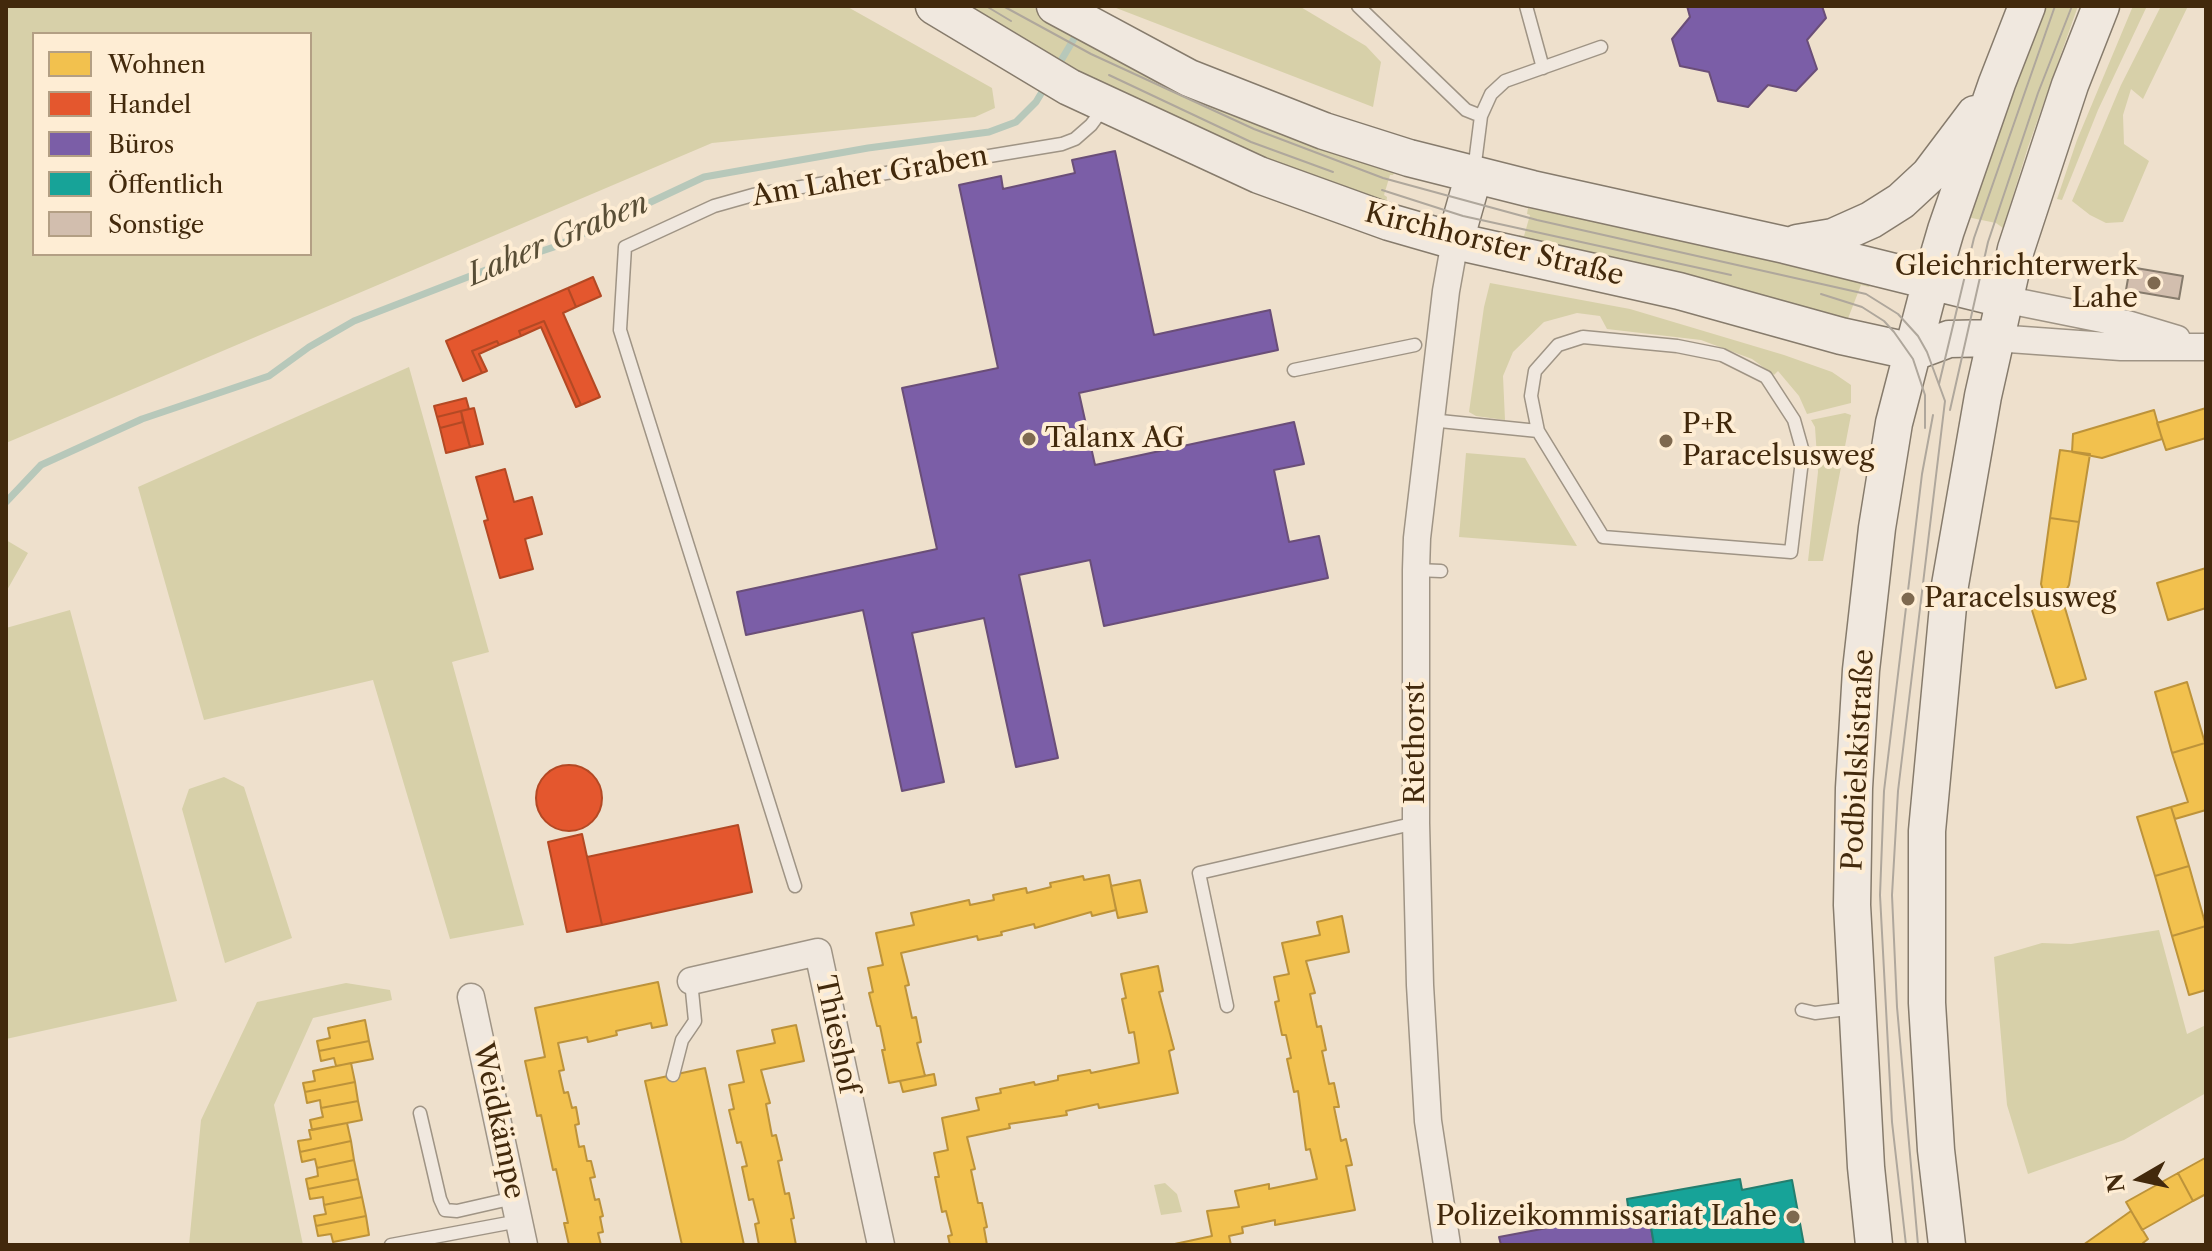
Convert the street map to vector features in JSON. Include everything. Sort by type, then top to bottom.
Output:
[{"type":"main road","name":"Kirchhorster Straße","points":[[934,6],[1069,87],[1259,175],[1377,218],[1455,241],[1679,291],[1841,336],[1914,352]]},
{"type":"main road","points":[[1056,6],[1189,78],[1324,131],[1409,158],[2003,299]]},
{"type":"main road","points":[[1785,245],[1833,237],[1871,220],[1901,201],[1929,175],[1997,83],[2027,6]]},
{"type":"main road","points":[[1947,1245],[1936,1150],[1927,1003],[1927,818],[1950,585],[1995,338],[2016,249],[2051,141],[2101,6]]},
{"type":"main road","name":"Podbielskistraße","points":[[1874,1245],[1866,1167],[1852,905],[1861,670],[1894,423],[1946,230],[1997,83]]},
{"type":"main road","points":[[1455,241],[1474,174]]},
{"type":"main road","points":[[1914,352],[1949,339],[1995,338]]},
{"type":"street","name":"Riethorst","points":[[1447,1245],[1426,1090],[1416,823],[1428,570],[1430,420],[1455,241]]},
{"type":"street","points":[[2003,299],[2127,324],[2205,347]]},
{"type":"street","points":[[1995,338],[2121,347],[2205,347]]},
{"type":"street","name":"Thieshof","points":[[691,981],[818,952],[881,1245]]},
{"type":"street","name":"Weidkämpe","points":[[471,997],[519,1221]]},
{"type":"lane","points":[[1358,6],[1466,110],[1481,116]]},
{"type":"lane","points":[[1526,6],[1543,68]]},
{"type":"lane","points":[[1474,174],[1481,116],[1491,94],[1505,81],[1601,47]]},
{"type":"lane","name":"Am Laher Graben","points":[[795,886],[620,330],[625,247],[714,206],[753,195],[1062,144],[1075,139],[1091,125],[1106,104]]},
{"type":"lane","points":[[1583,337],[1677,346],[1722,355],[1766,377],[1794,420],[1803,452],[1791,552],[1603,537],[1538,431],[1531,396],[1535,371],[1558,345],[1583,337]]},
{"type":"lane","points":[[1294,370],[1415,345]]},
{"type":"lane","points":[[1430,420],[1538,431]]},
{"type":"lane","points":[[1227,1006],[1199,873],[1416,823]]},
{"type":"lane","points":[[673,1075],[682,1040],[695,1021],[691,981]]},
{"type":"lane","points":[[1802,1010],[1815,1013],[1856,1007]]},
{"type":"lane","points":[[420,1113],[445,1210],[519,1221]]},
{"type":"lane","points":[[391,1245],[519,1221]]},
{"type":"shaded area","points":[[6,6],[846,6],[992,88],[995,108],[975,117],[712,143],[6,443]]},
{"type":"shaded area","points":[[954,6],[1031,6],[1069,28],[1396,168],[1390,175],[1384,195],[1387,197],[1386,204],[1180,127]]},
{"type":"shaded area","points":[[1111,6],[1299,6],[1366,46],[1381,62],[1373,107]]},
{"type":"shaded area","points":[[2040,6],[2078,6],[2003,228],[1996,223],[1967,217]]},
{"type":"shaded area","points":[[2133,6],[2147,6],[2098,110],[2062,200],[2057,199],[2077,140]]},
{"type":"shaded area","points":[[2161,6],[2188,6],[2143,99],[2131,89],[2123,115],[2124,144],[2149,161],[2123,222],[2106,223],[2072,201],[2121,85]]},
{"type":"shaded area","points":[[1528,208],[1875,278],[1869,287],[1861,285],[1847,321],[1519,244],[1519,235],[1524,236],[1530,215],[1527,214]]},
{"type":"shaded area","points":[[1490,283],[1630,309],[1784,355],[1832,372],[1851,385],[1851,403],[1807,414],[1799,396],[1778,371],[1774,375],[1752,359],[1701,340],[1607,329],[1600,316],[1577,313],[1544,322],[1513,352],[1503,376],[1505,420],[1476,416],[1469,412]]},
{"type":"shaded area","points":[[409,367],[489,652],[452,662],[524,925],[450,939],[373,680],[204,720],[138,487]]},
{"type":"shaded area","points":[[1845,413],[1851,415],[1823,561],[1808,561],[1818,472],[1815,427],[1811,420]]},
{"type":"shaded area","points":[[1466,453],[1525,458],[1577,546],[1459,537]]},
{"type":"shaded area","points":[[6,540],[28,553],[6,592]]},
{"type":"shaded area","points":[[70,610],[177,1001],[6,1039],[6,628]]},
{"type":"shaded area","points":[[224,777],[244,787],[292,938],[225,963],[182,809],[189,789]]},
{"type":"shaded area","points":[[2159,930],[2187,1034],[2206,1025],[2206,1093],[2124,1140],[2028,1174],[2007,1105],[1994,957],[2042,943],[2071,944]]},
{"type":"shaded area","points":[[346,983],[390,990],[392,1000],[313,1018],[274,1105],[303,1245],[189,1245],[201,1120],[257,1002]]},
{"type":"shaded area","points":[[1165,1183],[1177,1194],[1182,1212],[1161,1215],[1154,1185]]},
{"type":"building: Wohnen","points":[[2206,408],[2206,438],[2166,450],[2157,423]]},
{"type":"building: Wohnen","points":[[2154,410],[2162,439],[2102,458],[2072,452],[2073,434]]},
{"type":"building: Wohnen","points":[[2060,450],[2090,454],[2079,522],[2050,518]]},
{"type":"building: Wohnen","points":[[2050,518],[2079,522],[2069,585],[2062,598],[2047,603],[2041,584]]},
{"type":"building: Wohnen","points":[[2206,568],[2206,608],[2168,620],[2157,583]]},
{"type":"building: Wohnen","points":[[2062,598],[2086,679],[2056,688],[2031,607]]},
{"type":"building: Wohnen","points":[[2187,682],[2205,743],[2172,753],[2155,692]]},
{"type":"building: Wohnen","points":[[2205,743],[2206,810],[2175,819],[2171,807],[2188,802],[2172,753]]},
{"type":"building: Wohnen","points":[[2171,807],[2189,866],[2155,876],[2137,817]]},
{"type":"building: Wohnen","points":[[2189,866],[2206,926],[2172,936],[2155,876]]},
{"type":"building: Wohnen","points":[[1109,875],[1116,910],[1092,916],[1091,912],[1035,928],[1034,924],[1001,932],[1002,935],[978,940],[977,936],[901,953],[909,985],[905,986],[912,1018],[916,1017],[921,1042],[917,1043],[925,1076],[889,1083],[880,1026],[877,1026],[869,993],[873,992],[868,968],[883,965],[876,933],[914,925],[911,913],[969,900],[970,905],[994,900],[993,895],[1026,888],[1027,893],[1051,887],[1050,883],[1083,876],[1084,880]]},
{"type":"building: Wohnen","points":[[1140,880],[1147,912],[1118,918],[1111,886]]},
{"type":"building: Wohnen","points":[[1342,916],[1349,952],[1306,961],[1315,993],[1310,994],[1317,1027],[1321,1026],[1326,1050],[1322,1051],[1329,1084],[1334,1083],[1339,1107],[1334,1107],[1341,1141],[1346,1139],[1352,1165],[1346,1166],[1355,1210],[1275,1225],[1275,1220],[1242,1227],[1243,1233],[1229,1236],[1231,1245],[1170,1245],[1212,1236],[1207,1211],[1239,1207],[1235,1191],[1269,1184],[1269,1189],[1317,1179],[1310,1149],[1306,1150],[1298,1091],[1294,1092],[1287,1059],[1291,1058],[1275,1002],[1279,1001],[1274,977],[1289,974],[1282,943],[1320,935],[1317,922]]},
{"type":"building: Wohnen","points":[[2206,926],[2206,990],[2189,995],[2172,936]]},
{"type":"building: Wohnen","points":[[1158,966],[1163,991],[1159,992],[1174,1049],[1169,1051],[1178,1093],[1099,1108],[1098,1104],[1066,1111],[1067,1115],[1009,1124],[1010,1128],[967,1137],[975,1169],[971,1170],[978,1203],[982,1203],[987,1227],[984,1228],[987,1245],[950,1245],[948,1236],[952,1235],[946,1211],[942,1212],[935,1177],[939,1177],[934,1153],[948,1150],[942,1118],[979,1110],[976,1098],[1001,1093],[1000,1089],[1034,1082],[1035,1085],[1058,1080],[1058,1076],[1139,1063],[1134,1032],[1129,1033],[1122,999],[1126,998],[1121,974]]},
{"type":"building: Wohnen","points":[[658,982],[667,1025],[652,1028],[651,1023],[616,1031],[617,1035],[588,1042],[587,1037],[558,1043],[564,1070],[559,1071],[564,1093],[568,1092],[572,1108],[576,1107],[579,1147],[584,1146],[587,1161],[591,1161],[595,1177],[590,1178],[603,1216],[600,1217],[603,1232],[598,1233],[601,1245],[569,1245],[564,1223],[568,1223],[556,1169],[553,1170],[541,1115],[537,1116],[525,1061],[545,1057],[535,1008]]},
{"type":"building: Wohnen","points":[[365,1020],[369,1041],[319,1051],[317,1041],[330,1038],[328,1028]]},
{"type":"building: Wohnen","points":[[796,1025],[804,1061],[761,1070],[770,1103],[766,1104],[772,1136],[776,1135],[785,1194],[789,1193],[794,1218],[791,1219],[796,1245],[759,1245],[755,1224],[759,1223],[753,1199],[749,1200],[742,1167],[747,1166],[741,1142],[737,1143],[729,1110],[734,1109],[729,1085],[744,1082],[737,1051],[775,1043],[772,1030]]},
{"type":"building: Wohnen","points":[[369,1041],[373,1059],[336,1066],[334,1058],[321,1061],[319,1051]]},
{"type":"building: Wohnen","points":[[351,1063],[355,1082],[305,1092],[303,1083],[315,1081],[313,1071]]},
{"type":"building: Wohnen","points":[[705,1068],[744,1245],[682,1245],[645,1081]]},
{"type":"building: Wohnen","points":[[934,1074],[936,1085],[903,1092],[900,1081]]},
{"type":"building: Wohnen","points":[[355,1082],[358,1101],[321,1108],[320,1100],[307,1103],[305,1092]]},
{"type":"building: Wohnen","points":[[358,1101],[362,1120],[312,1130],[310,1120],[323,1117],[321,1108]]},
{"type":"building: Wohnen","points":[[347,1123],[351,1141],[300,1152],[298,1141],[311,1139],[309,1130]]},
{"type":"building: Wohnen","points":[[351,1141],[354,1160],[317,1168],[315,1159],[302,1162],[300,1152]]},
{"type":"building: Wohnen","points":[[2205,1158],[2206,1194],[2193,1201],[2178,1173]]},
{"type":"building: Wohnen","points":[[354,1160],[358,1179],[308,1189],[306,1179],[318,1176],[317,1168]]},
{"type":"building: Wohnen","points":[[2178,1173],[2193,1201],[2142,1230],[2126,1202]]},
{"type":"building: Wohnen","points":[[358,1179],[362,1197],[324,1205],[323,1197],[310,1199],[308,1189]]},
{"type":"building: Wohnen","points":[[362,1197],[366,1216],[316,1226],[314,1216],[326,1214],[324,1205]]},
{"type":"building: Wohnen","points":[[2131,1211],[2148,1239],[2144,1245],[2083,1245]]},
{"type":"building: Wohnen","points":[[366,1216],[369,1235],[333,1242],[331,1234],[318,1236],[316,1226]]},
{"type":"building: Handel","points":[[593,277],[601,296],[576,307],[568,288]]},
{"type":"building: Handel","points":[[568,288],[576,307],[563,313],[600,397],[581,405],[544,321],[519,331],[521,336],[472,351],[482,373],[463,381],[446,341]]},
{"type":"building: Handel","points":[[544,321],[581,405],[576,407],[541,327],[521,336],[519,331]]},
{"type":"building: Handel","points":[[497,341],[499,345],[479,354],[487,371],[482,373],[472,351]]},
{"type":"building: Handel","points":[[466,398],[469,409],[437,417],[434,406]]},
{"type":"building: Handel","points":[[474,408],[483,444],[470,447],[461,411]]},
{"type":"building: Handel","points":[[461,411],[463,422],[440,428],[437,417]]},
{"type":"building: Handel","points":[[463,422],[470,447],[446,453],[440,428]]},
{"type":"building: Handel","points":[[505,469],[514,502],[532,497],[542,534],[525,539],[533,569],[500,578],[476,477]]},
{"type":"building: Handel","points":[[563,765],[575,765],[587,770],[597,780],[602,798],[600,811],[587,826],[575,831],[563,831],[551,826],[541,816],[536,804],[536,792],[541,780],[551,770]]},
{"type":"building: Handel","points":[[738,825],[752,892],[602,925],[587,857]]},
{"type":"building: Handel","points":[[582,834],[602,925],[567,932],[548,842]]},
{"type":"building: Büros","points":[[1687,6],[1822,6],[1826,18],[1807,40],[1817,69],[1796,91],[1768,85],[1748,107],[1718,101],[1709,72],[1680,66],[1672,39],[1690,17]]},
{"type":"building: Büros","points":[[1115,151],[1154,335],[1270,310],[1278,350],[1079,393],[1095,465],[1294,422],[1304,464],[1274,470],[1289,542],[1319,536],[1328,578],[1104,626],[1090,560],[1019,575],[1058,758],[1016,767],[984,618],[912,633],[944,782],[902,791],[863,610],[746,635],[737,592],[937,549],[902,388],[998,368],[959,185],[1001,176],[1003,189],[1075,173],[1072,160]]},
{"type":"building: Büros","points":[[1648,1209],[1654,1245],[1501,1245],[1499,1237]]},
{"type":"building: Öffentlich","points":[[1740,1179],[1742,1190],[1792,1180],[1804,1245],[1654,1245],[1648,1209],[1629,1213],[1627,1199]]},
{"type":"building: Sonstige","name":"Gleichrichterwerk Lahe","points":[[2130,267],[2183,276],[2179,299],[2126,290]]},
{"type":"waterway","name":"Laher Graben","points":[[1056,69],[1078,32]]},
{"type":"waterway","name":"Laher Graben","points":[[6,502],[41,465],[142,419],[269,376],[309,347],[354,321],[557,246],[704,177],[868,148],[989,132],[1016,122],[1036,102],[1045,87]]},
{"type":"tram line","points":[[986,6],[1011,21]]},
{"type":"tram line","points":[[1003,6],[1091,54],[1254,129],[1383,178],[1537,220],[1866,294],[1898,314],[1918,336],[1945,401],[1898,791],[1892,895],[1897,1007],[1918,1245]]},
{"type":"tram line","points":[[1939,384],[1974,238],[2055,6]]},
{"type":"tram line","points":[[1950,410],[1988,242],[2038,93],[2072,6]]},
{"type":"tram line","points":[[1109,75],[1251,142],[1333,172]]},
{"type":"tram line","points":[[1382,190],[1463,216],[1731,275]]},
{"type":"tram line","points":[[1821,294],[1862,307],[1884,321],[1894,332],[1913,359],[1925,395],[1925,428]]},
{"type":"tram line","points":[[1906,1245],[1892,1122],[1880,895],[1884,791],[1922,474],[1933,415]]},
{"type":"place","name":"Gleichrichterwerk Lahe","points":[[2154,283]]},
{"type":"place","name":"Talanx AG","points":[[1029,439]]},
{"type":"place","name":"P+R Paracelsusweg","points":[[1666,441]]},
{"type":"place","name":"Paracelsusweg","points":[[1908,599]]},
{"type":"place","name":"Polizeikommissariat Lahe","points":[[1793,1217]]}]
